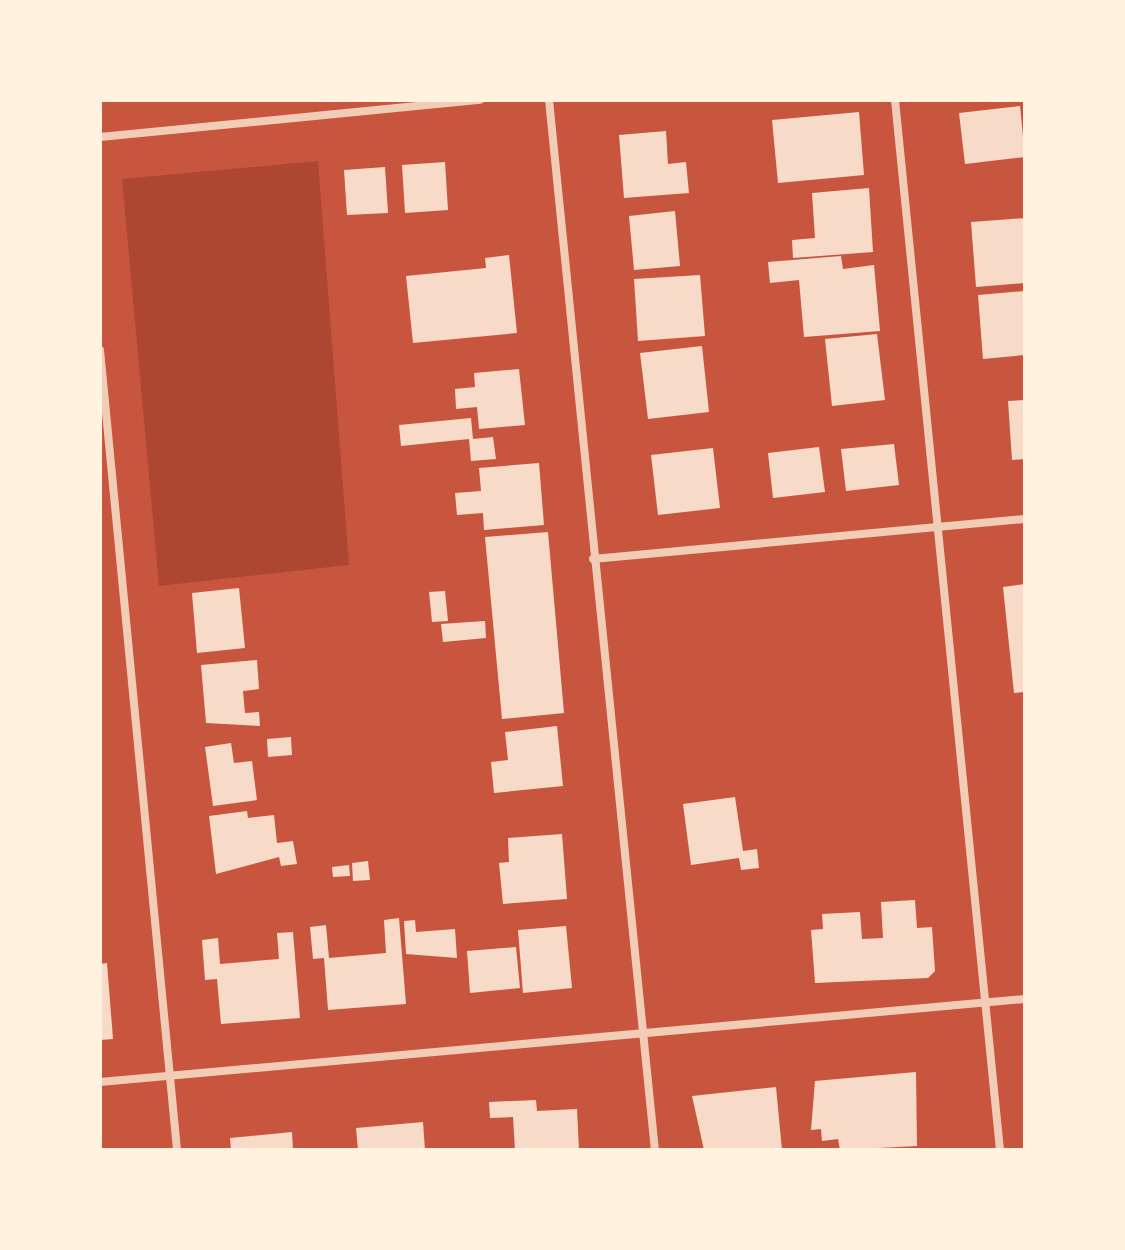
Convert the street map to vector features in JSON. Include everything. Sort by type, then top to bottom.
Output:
[{"type":"street","points":[[100,137],[480,100]]},
{"type":"street","points":[[549,100],[593,559],[646,1033],[655,1150]]},
{"type":"street","points":[[895,100],[941,527],[1000,1150]]},
{"type":"street","points":[[100,350],[177,1150]]},
{"type":"street","points":[[593,559],[1025,519]]},
{"type":"street","points":[[100,1082],[1025,999]]},
{"type":"shaded area","points":[[318,161],[349,565],[159,586],[122,179]]},
{"type":"building","points":[[1020,106],[1025,157],[965,164],[959,113]]},
{"type":"building","points":[[859,112],[864,175],[778,183],[772,120]]},
{"type":"building","points":[[666,131],[668,164],[686,162],[689,193],[624,198],[619,135]]},
{"type":"building","points":[[445,162],[448,210],[405,213],[402,165]]},
{"type":"building","points":[[385,167],[388,213],[347,215],[344,170]]},
{"type":"building","points":[[869,188],[873,252],[793,258],[792,240],[815,238],[812,193]]},
{"type":"building","points":[[675,211],[680,266],[634,270],[629,216]]},
{"type":"building","points":[[1025,218],[1025,283],[976,287],[971,222]]},
{"type":"building","points":[[509,255],[517,333],[413,343],[406,276],[486,268],[485,258]]},
{"type":"building","points":[[841,256],[843,269],[874,265],[880,331],[804,337],[799,280],[770,283],[768,262]]},
{"type":"building","points":[[700,275],[705,336],[638,341],[634,279]]},
{"type":"building","points":[[1025,291],[1025,355],[983,359],[978,295]]},
{"type":"building","points":[[877,334],[885,400],[832,406],[825,339]]},
{"type":"building","points":[[702,346],[709,412],[648,419],[640,353]]},
{"type":"building","points":[[519,369],[525,425],[479,429],[477,407],[456,409],[455,389],[475,387],[474,373]]},
{"type":"building","points":[[1025,400],[1025,459],[1012,460],[1008,401]]},
{"type":"building","points":[[471,418],[473,439],[493,437],[496,459],[471,461],[469,439],[401,446],[399,425]]},
{"type":"building","points":[[894,444],[899,485],[846,491],[841,449]]},
{"type":"building","points":[[819,447],[825,492],[773,498],[768,453]]},
{"type":"building","points":[[713,448],[720,508],[658,515],[651,455]]},
{"type":"building","points":[[539,463],[544,525],[484,530],[483,513],[457,515],[455,493],[481,491],[479,468]]},
{"type":"building","points":[[548,532],[564,713],[502,719],[485,537]]},
{"type":"building","points":[[1025,584],[1025,692],[1014,693],[1003,587]]},
{"type":"building","points":[[239,588],[245,648],[197,653],[192,593]]},
{"type":"building","points":[[445,591],[448,621],[432,622],[429,592]]},
{"type":"building","points":[[485,621],[486,638],[443,642],[441,624]]},
{"type":"building","points":[[257,660],[259,689],[243,691],[245,713],[259,712],[260,726],[206,723],[201,665]]},
{"type":"building","points":[[557,726],[563,786],[494,793],[491,762],[508,760],[505,732]]},
{"type":"building","points":[[291,737],[292,755],[268,757],[267,739]]},
{"type":"building","points":[[231,743],[234,763],[252,761],[257,800],[213,806],[205,747]]},
{"type":"building","points":[[735,797],[743,851],[757,849],[759,868],[741,870],[739,858],[691,865],[683,804]]},
{"type":"building","points":[[247,811],[248,818],[274,815],[277,843],[293,841],[297,864],[281,866],[279,857],[216,874],[209,816]]},
{"type":"building","points":[[562,834],[567,899],[503,904],[499,863],[509,862],[508,838]]},
{"type":"building","points":[[368,861],[370,880],[353,881],[352,863]]},
{"type":"building","points":[[349,865],[350,876],[333,877],[332,867]]},
{"type":"building","points":[[915,900],[917,928],[932,927],[935,971],[928,978],[815,983],[811,930],[823,929],[822,914],[860,912],[862,939],[883,938],[881,902]]},
{"type":"building","points":[[399,918],[406,1004],[328,1010],[324,958],[313,959],[310,927],[326,925],[329,958],[386,953],[384,920]]},
{"type":"building","points":[[415,920],[416,932],[455,929],[457,958],[406,954],[404,921]]},
{"type":"building","points":[[566,926],[572,988],[523,993],[518,930]]},
{"type":"building","points":[[293,932],[300,1018],[221,1024],[217,979],[205,980],[202,940],[218,938],[220,964],[279,959],[277,933]]},
{"type":"building","points":[[516,947],[520,988],[470,993],[467,951]]},
{"type":"building","points":[[107,963],[113,1039],[100,1040],[100,964]]},
{"type":"building","points":[[916,1072],[917,1146],[840,1150],[838,1139],[822,1141],[821,1129],[811,1130],[815,1081]]},
{"type":"building","points":[[776,1087],[782,1150],[704,1150],[692,1096]]},
{"type":"building","points":[[536,1100],[537,1111],[577,1109],[579,1150],[515,1150],[513,1117],[490,1118],[489,1102]]},
{"type":"building","points":[[423,1122],[425,1150],[358,1150],[356,1128]]},
{"type":"building","points":[[292,1132],[293,1150],[231,1150],[230,1138]]}]
